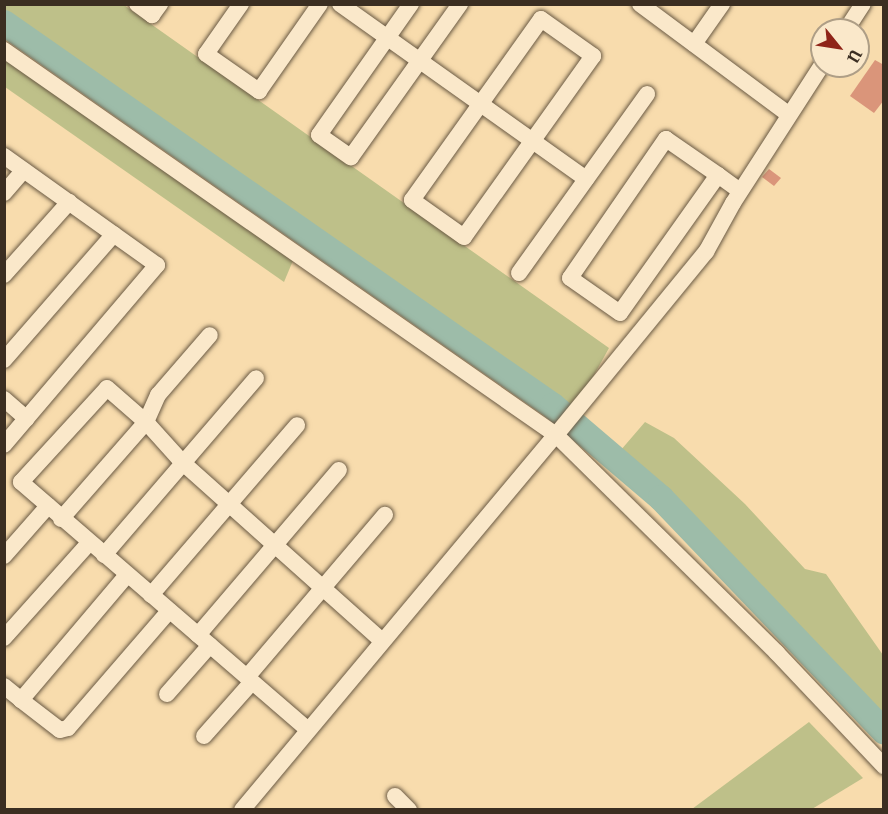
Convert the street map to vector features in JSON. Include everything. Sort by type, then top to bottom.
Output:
[{"type":"street","points":[[137,4],[152,15],[160,4]]},
{"type":"street","points":[[241,4],[206,54],[259,91],[320,4]]},
{"type":"street","points":[[340,4],[586,179]]},
{"type":"street","points":[[411,4],[319,135],[351,157],[460,4]]},
{"type":"street","points":[[640,4],[788,114]]},
{"type":"street","points":[[694,44],[722,4]]},
{"type":"street","points":[[854,18],[863,4]]},
{"type":"street","points":[[541,19],[593,56],[464,237],[412,200],[480,104],[541,19]]},
{"type":"street","points":[[4,51],[559,433],[777,653],[884,766]]},
{"type":"street","points":[[242,810],[381,640],[580,409],[706,252],[740,191],[812,78]]},
{"type":"street","points":[[519,273],[647,94]]},
{"type":"street","points":[[718,175],[620,313],[570,278],[666,139],[718,175],[740,191]]},
{"type":"street","points":[[4,156],[157,265],[4,445]]},
{"type":"street","points":[[4,193],[24,170]]},
{"type":"street","points":[[4,275],[69,202]]},
{"type":"street","points":[[4,360],[114,234]]},
{"type":"street","points":[[61,519],[146,422],[158,395],[210,335]]},
{"type":"street","points":[[104,555],[256,378]]},
{"type":"street","points":[[308,729],[88,543],[21,482],[107,388],[146,422],[182,462],[381,640]]},
{"type":"street","points":[[4,399],[27,419]]},
{"type":"street","points":[[151,595],[297,425]]},
{"type":"street","points":[[167,694],[204,640],[275,547],[339,470]]},
{"type":"street","points":[[4,556],[48,506]]},
{"type":"street","points":[[204,736],[322,587],[385,515]]},
{"type":"street","points":[[4,638],[88,543]]},
{"type":"street","points":[[21,700],[127,575]]},
{"type":"street","points":[[4,686],[60,730],[68,728],[169,611]]},
{"type":"street","points":[[395,796],[409,810]]},
{"type":"green space","points":[[5,5],[124,5],[609,348],[569,420],[303,229],[5,23]]},
{"type":"green space","points":[[4,52],[297,251],[284,282],[5,87]]},
{"type":"green space","points":[[645,422],[674,438],[745,504],[805,569],[826,574],[883,655],[883,731],[661,498],[614,458]]},
{"type":"green space","points":[[809,722],[863,778],[812,809],[692,809]]},
{"type":"building","points":[[875,60],[884,65],[884,100],[874,113],[850,96],[862,78],[870,78],[870,67]]},
{"type":"building","points":[[769,169],[781,178],[774,186],[762,177]]},
{"type":"waterway","points":[[4,23],[553,406],[661,498],[884,731]]}]
